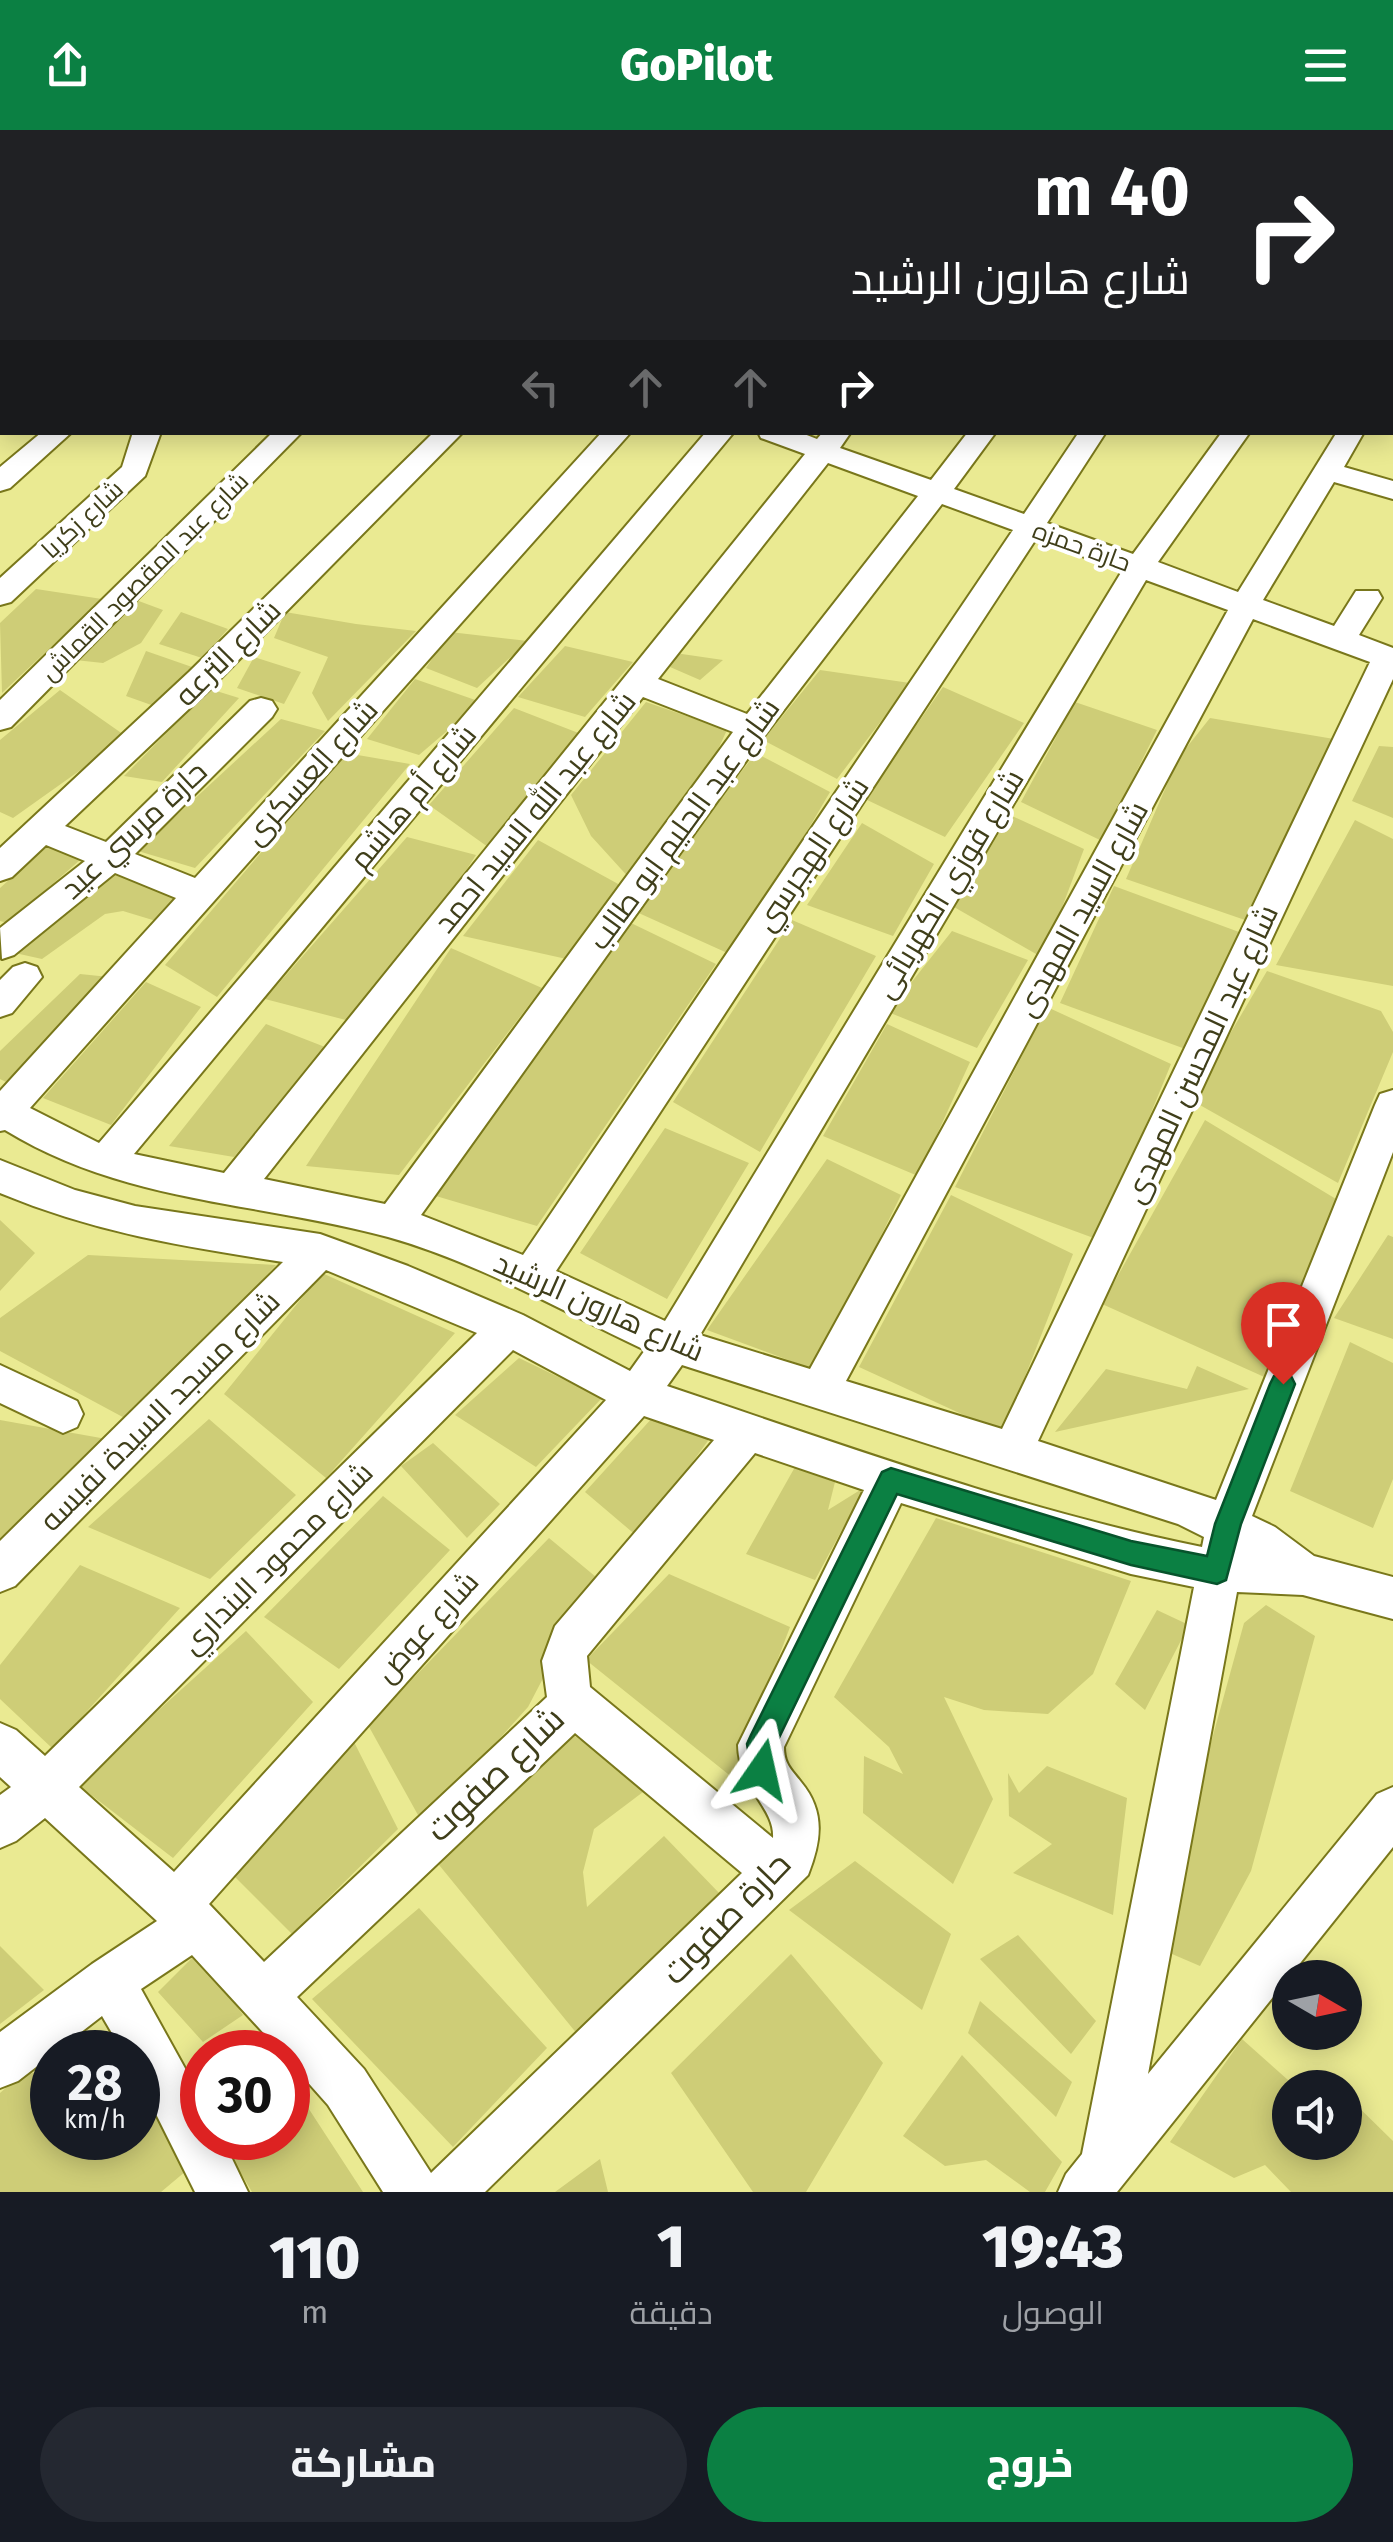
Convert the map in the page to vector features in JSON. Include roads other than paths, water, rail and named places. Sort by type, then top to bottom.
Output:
[{"type":"street","points":[[7,468],[55,435]]},
{"type":"street","name":"شارع زكريا","points":[[0,595],[135,470],[146,435]]},
{"type":"street","name":"شارع عبد المقصود القماش","points":[[0,718],[285,435]]},
{"type":"street","name":"شارع الترعه","points":[[0,868],[200,680],[447,435]]},
{"type":"street","name":"شارع العسكرى","points":[[2,1112],[615,435]]},
{"type":"street","name":"شارع أم هاشم","points":[[106,1162],[718,435]]},
{"type":"street","name":"حارة حمزه","points":[[789,435],[830,442],[935,492],[1391,658]]},
{"type":"street","name":"شارع عبد الحليم ابو طالب","points":[[394,1222],[753,728],[981,435]]},
{"type":"street","name":"شارع الهجرسي","points":[[531,1276],[1091,435]]},
{"type":"street","name":"شارع فوزي الكهربائى","points":[[673,1344],[1139,567],[1235,435]]},
{"type":"street","name":"شارع السيد المهدى","points":[[820,1390],[1245,605],[1349,435]]},
{"type":"street","name":"شارع عبد الله السيد احمد","points":[[231,1192],[830,442]]},
{"type":"street","points":[[1328,471],[1393,490]]},
{"type":"street","points":[[1341,640],[1366,598]]},
{"type":"street","name":"شارع عبد المحسن المهدى","points":[[1014,1450],[1391,658]]},
{"type":"street","points":[[638,683],[753,728]]},
{"type":"street","name":"حارة مرسي عيد","points":[[2,946],[111,858],[261,709]]},
{"type":"street","points":[[42,830],[200,894]]},
{"type":"street","points":[[0,1003],[25,978]]},
{"type":"street","points":[[1095,2179],[1228,1524],[1393,1105]]},
{"type":"street","name":"شارع هارون الرشيد","points":[[2,1112],[56,1142],[106,1162],[231,1192],[292,1199],[394,1222],[531,1276],[673,1344],[1014,1450],[1228,1524],[1303,1574]]},
{"type":"street","name":"شارع هارون الرشيد","points":[[0,1176],[70,1206],[134,1222],[320,1251],[509,1328],[636,1395],[891,1480],[1131,1553],[1217,1571],[1303,1574],[1393,1598]]},
{"type":"street","name":"شارع مسجد السيدة نفيسه","points":[[0,1571],[320,1251]]},
{"type":"street","name":"شارع محمود البنداري","points":[[0,1824],[45,1788],[509,1328]]},
{"type":"street","name":"شارع عوض","points":[[0,2063],[109,1981],[186,1915],[636,1395],[673,1344]]},
{"type":"street","points":[[0,1383],[64,1414]]},
{"type":"street","name":"شارع صفوت","points":[[262,1997],[567,1709],[571,1700],[561,1666],[570,1641],[747,1432]]},
{"type":"street","name":"حارة صفوت","points":[[448,2192],[792,1858],[799,1821],[792,1803],[762,1770],[761,1744],[891,1480]]},
{"type":"street","points":[[571,1700],[777,1872]]},
{"type":"street","points":[[0,1746],[186,1915],[346,2087],[413,2192]]},
{"type":"street","points":[[1095,2179],[1393,1810]]},
{"type":"street","points":[[109,1981],[164,2076],[219,2191]]}]
